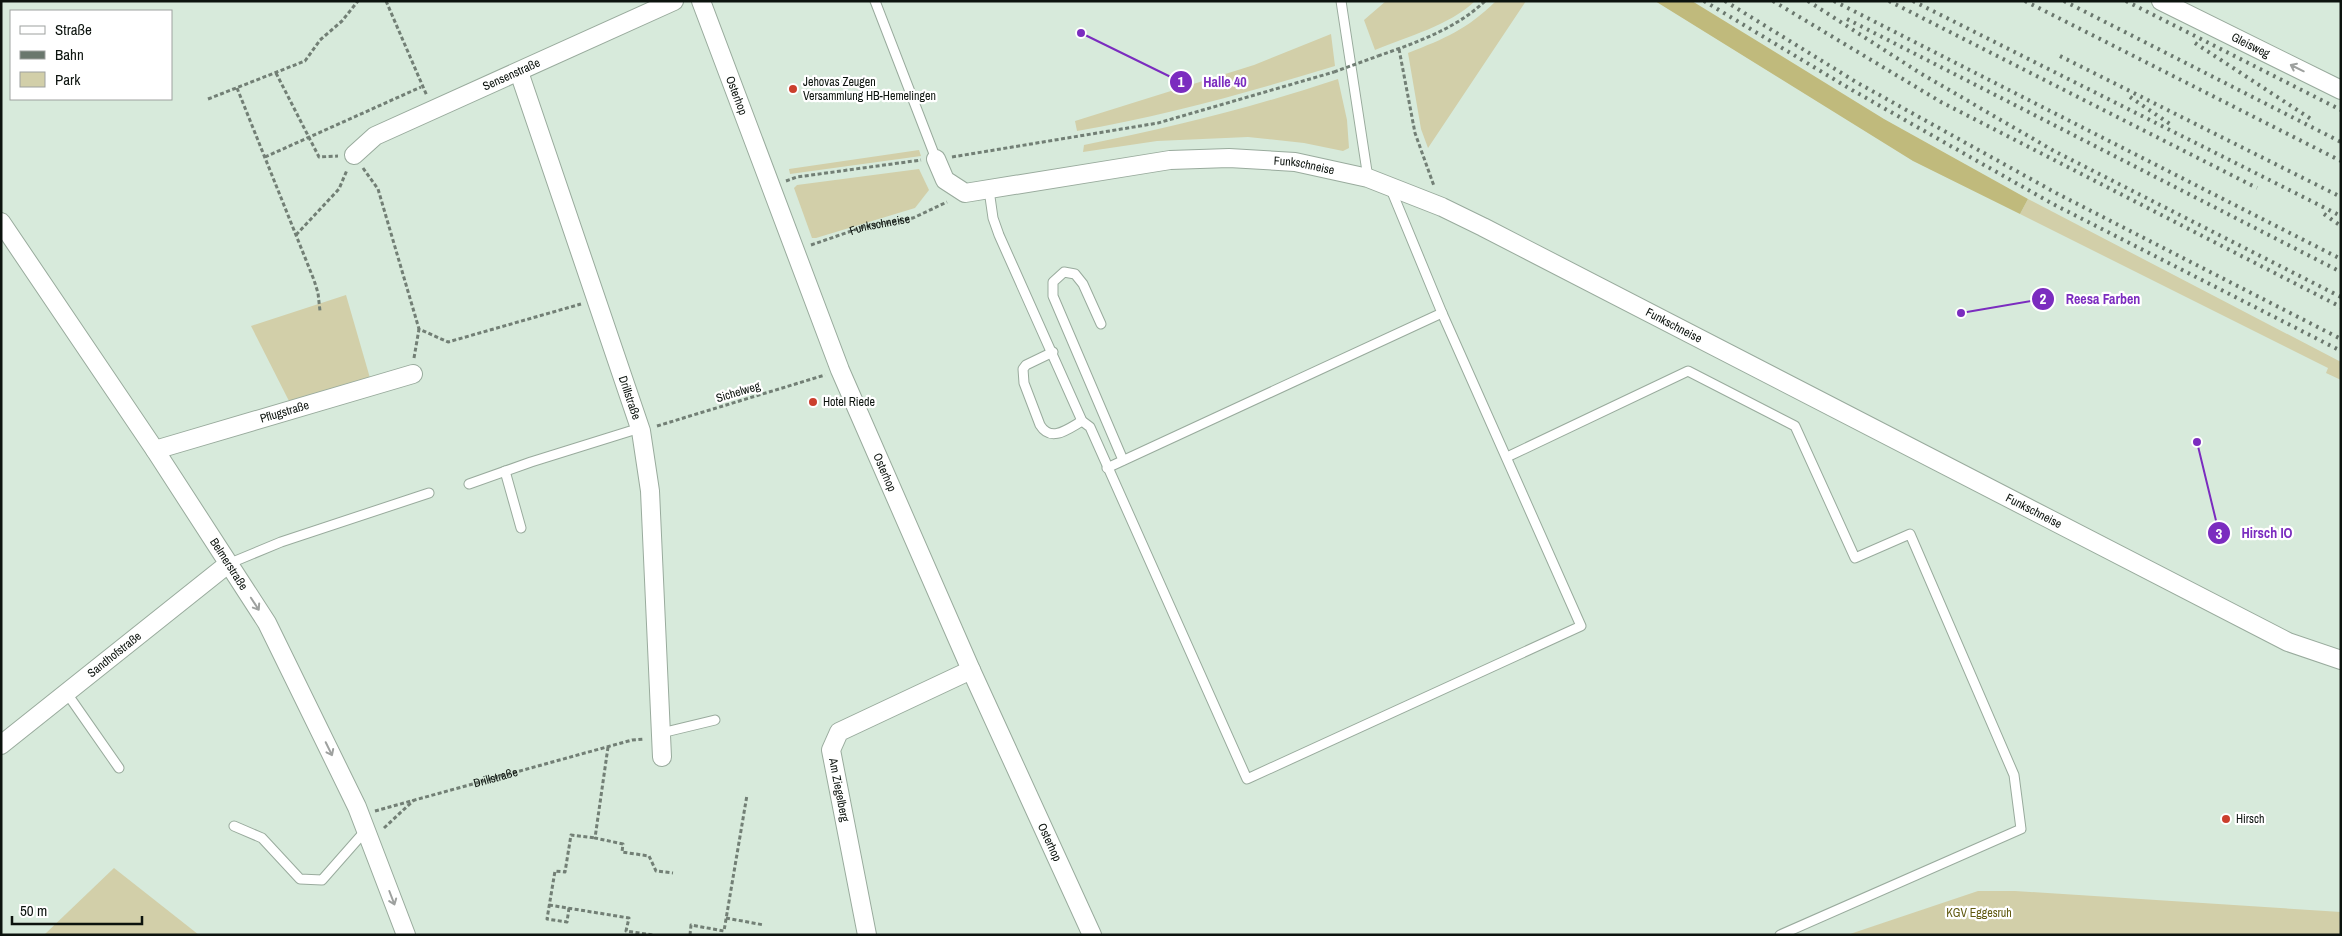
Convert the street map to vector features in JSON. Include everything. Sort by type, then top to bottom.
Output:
[{"type":"street","name":"Sensenstraße","points":[[354,156],[375,136],[674,1]]},
{"type":"street","name":"Osterhop","points":[[701,1],[772,185],[794,251],[840,370],[971,670],[1092,935]]},
{"type":"street","name":"Gleisweg","points":[[2161,1],[2341,90]]},
{"type":"street","name":"Drillstraße","points":[[520,72],[640,430],[650,491],[662,758]]},
{"type":"street","name":"Funkschneise","points":[[965,194],[1170,160],[1229,158],[1295,162],[1368,178],[1442,207],[2288,642],[2341,660]]},
{"type":"street","points":[[936,159],[944,180],[965,194]]},
{"type":"street","name":"Belmerstraße","points":[[1,222],[155,450],[267,623],[365,828],[406,935]]},
{"type":"street","name":"Pflugstraße","points":[[155,450],[413,370]]},
{"type":"street","name":"Sandhofstraße","points":[[1,745],[228,564]]},
{"type":"street","name":"Am Ziegelberg","points":[[867,935],[831,750],[839,732],[971,670]]},
{"type":"lane","points":[[875,1],[936,159]]},
{"type":"lane","points":[[1342,1],[1368,178]]},
{"type":"lane","points":[[989,190],[993,218],[999,235],[1082,421],[1090,427],[1247,779],[1581,626],[1442,313],[1390,187]]},
{"type":"lane","points":[[1101,324],[1083,284],[1075,274],[1064,272],[1053,282],[1052,296],[1123,460]]},
{"type":"lane","points":[[1107,468],[1442,313]]},
{"type":"lane","points":[[1052,352],[1026,365],[1023,369],[1024,383],[1040,425],[1044,431],[1052,434],[1061,433],[1082,421]]},
{"type":"lane","points":[[1507,458],[1688,371],[1795,426],[1854,558],[1910,534],[2014,775],[2021,829],[1780,935]]},
{"type":"lane","points":[[469,484],[505,471],[640,430]]},
{"type":"lane","points":[[505,471],[521,528]]},
{"type":"lane","points":[[228,564],[281,542],[429,493]]},
{"type":"lane","points":[[66,692],[119,768]]},
{"type":"lane","points":[[661,736],[715,720]]},
{"type":"lane","points":[[234,826],[262,838],[300,879],[322,880],[365,828]]},
{"type":"path","points":[[208,99],[306,61],[320,40],[342,21],[358,1]]},
{"type":"path","points":[[386,1],[421,87],[435,109]]},
{"type":"path","points":[[772,185],[797,177],[979,153],[1158,123],[1334,72],[1399,49],[1472,14],[1485,1]]},
{"type":"path","points":[[1399,49],[1415,133],[1442,207]]},
{"type":"path","points":[[276,73],[319,157],[354,156]]},
{"type":"path","points":[[265,157],[421,87]]},
{"type":"path","points":[[237,88],[318,293],[320,311]]},
{"type":"path","points":[[296,235],[339,188],[354,156]]},
{"type":"path","points":[[354,156],[378,188],[419,329],[413,370]]},
{"type":"path","name":"Funkschneise","points":[[794,251],[863,228],[913,218],[965,194]]},
{"type":"path","points":[[419,329],[448,342],[597,299]]},
{"type":"path","name":"Sichelweg","points":[[640,430],[840,370]]},
{"type":"path","name":"Drillstraße","points":[[365,828],[417,798],[632,740],[661,736]]},
{"type":"path","points":[[595,838],[608,747]]},
{"type":"path","points":[[690,935],[691,925],[724,931],[747,795]]},
{"type":"path","points":[[365,828],[417,798]]},
{"type":"path","points":[[569,908],[567,922],[547,919],[555,871],[565,872],[571,835],[623,844],[622,852],[649,856],[656,871],[673,873]]},
{"type":"path","points":[[549,905],[629,918],[626,930],[653,935]]},
{"type":"path","points":[[726,918],[764,925]]},
{"type":"green space","points":[[1386,1],[1475,1],[1465,10],[1441,24],[1375,50],[1364,20]]},
{"type":"green space","points":[[1496,1],[1526,1],[1428,148],[1421,129],[1408,53],[1455,32],[1475,19]]},
{"type":"green space","points":[[1331,34],[1335,66],[1207,103],[1077,131],[1075,121],[1254,65]]},
{"type":"green space","points":[[1338,79],[1347,120],[1349,148],[1343,151],[1304,143],[1248,137],[1157,141],[1083,152],[1084,145],[1212,116]]},
{"type":"green space","points":[[919,150],[921,156],[790,174],[789,169]]},
{"type":"green space","points":[[919,169],[929,190],[915,208],[812,238],[794,188],[797,185]]},
{"type":"green space","points":[[2028,199],[2341,362],[2341,380],[2326,373],[2328,368],[2020,214]]},
{"type":"green space","points":[[346,295],[370,378],[290,403],[251,326]]},
{"type":"green space","points":[[114,868],[199,935],[44,935]]},
{"type":"green space","name":"KGV Eggesruh","points":[[1978,891],[2015,891],[2341,912],[2341,935],[1847,935]]},
{"type":"shaded area","points":[[1655,1],[1692,1],[1884,119],[2028,199],[2020,214],[1913,161]]},
{"type":"railway","points":[[1704,1],[1852,90],[2053,204],[2341,351]]},
{"type":"railway","points":[[1725,1],[1856,82],[2056,193],[2341,339]]},
{"type":"railway","points":[[1773,1],[1941,102],[2341,307]]},
{"type":"railway","points":[[1808,1],[1920,73],[2054,151],[2341,297]]},
{"type":"railway","points":[[1834,1],[2341,259]]},
{"type":"railway","points":[[1889,1],[2257,188]]},
{"type":"railway","points":[[1913,1],[2341,216]]},
{"type":"railway","points":[[2025,1],[2341,161]]},
{"type":"railway","points":[[2064,1],[2341,142]]},
{"type":"railway","points":[[2126,1],[2341,110]]},
{"type":"railway","points":[[1847,19],[2341,272]]},
{"type":"railway","points":[[2195,43],[2314,121]]},
{"type":"railway","points":[[2060,56],[2341,197]]},
{"type":"railway","points":[[2130,97],[2170,124]]},
{"type":"railway","points":[[2324,214],[2341,226]]},
{"type":"place","name":"Halle 40","points":[[1081,33]]},
{"type":"place","name":"Jehovas Zeugen Versammlung HB-Hemelingen","points":[[793,89]]},
{"type":"place","name":"Reesa Farben","points":[[1961,313]]},
{"type":"place","name":"Hotel Riede","points":[[813,402]]},
{"type":"place","name":"Hirsch IO","points":[[2197,442]]},
{"type":"place","name":"Hirsch","points":[[2226,819]]}]
